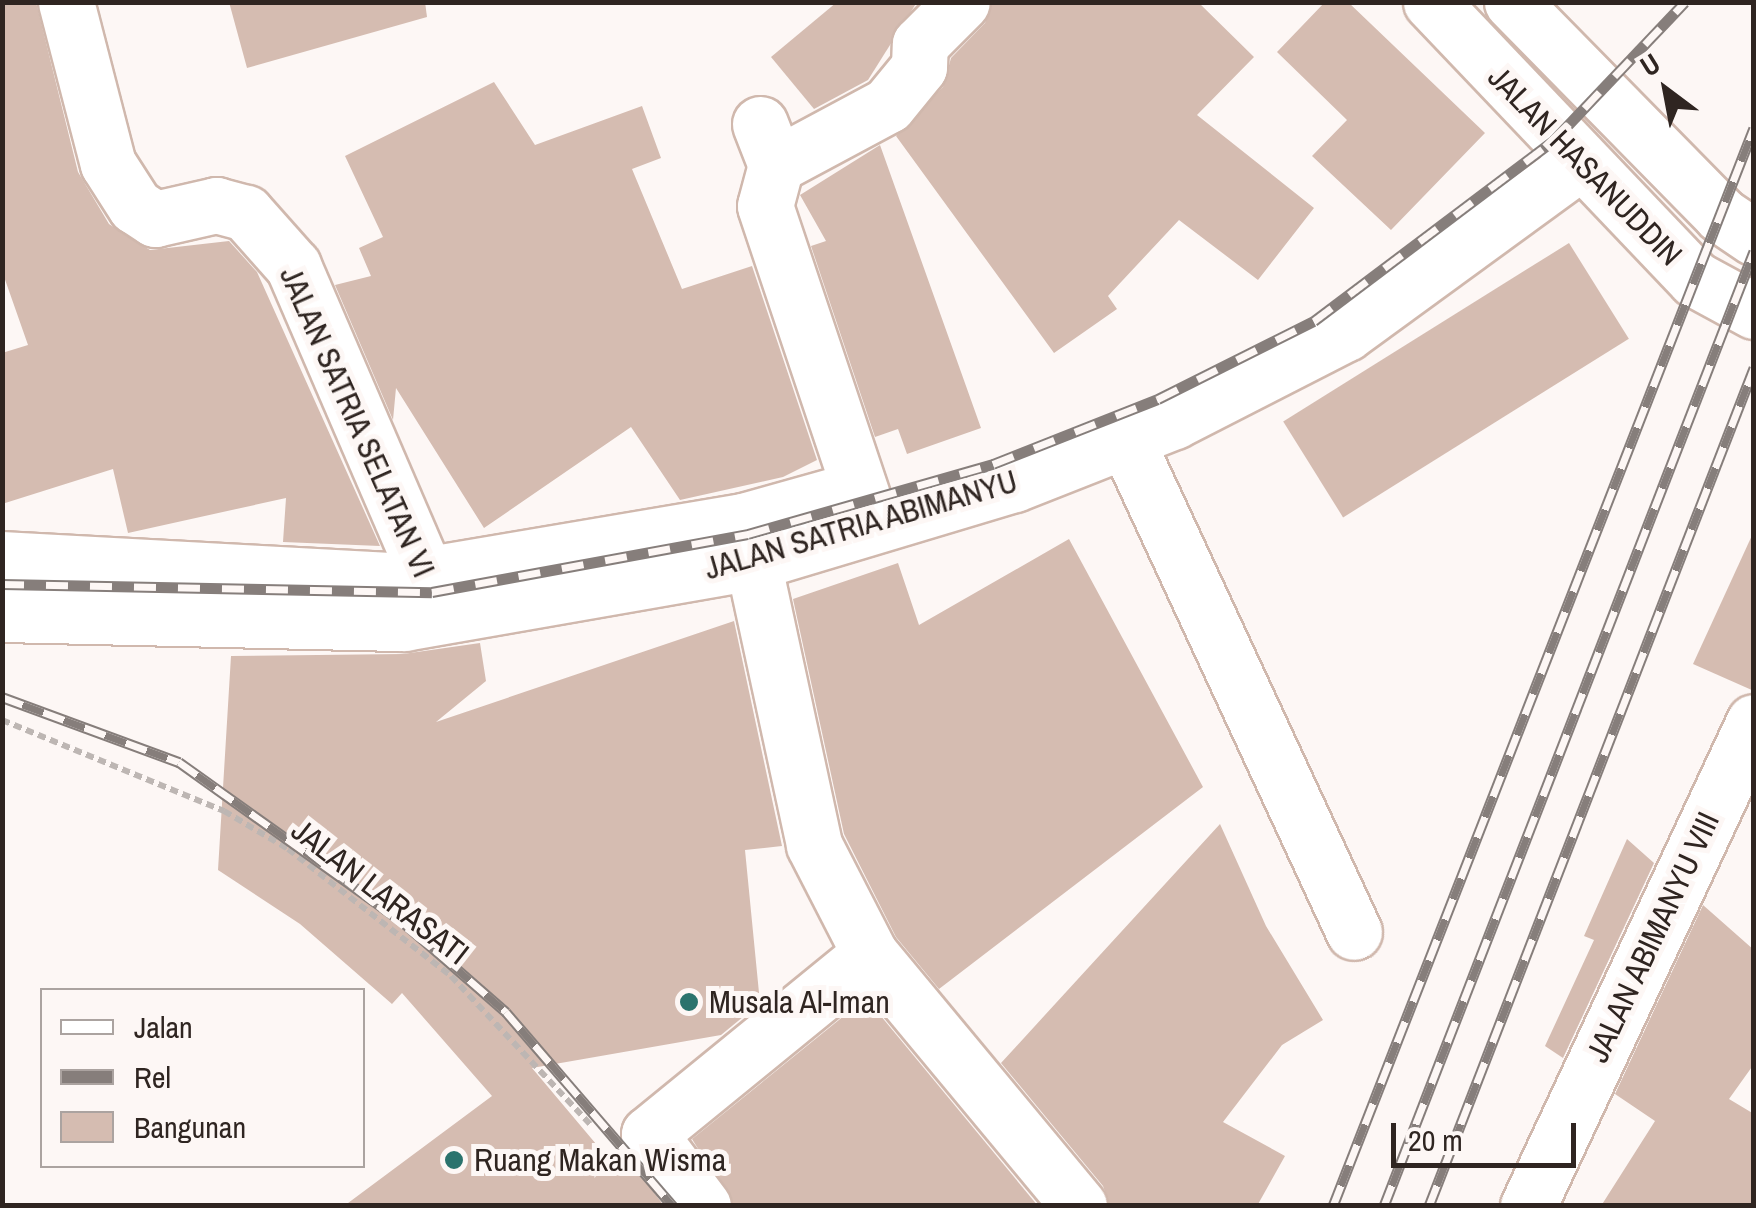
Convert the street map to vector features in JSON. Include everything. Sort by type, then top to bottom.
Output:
[{"type":"street","name":"JALAN SATRIA SELATAN VI","points":[[66,2],[108,164],[135,206],[155,219],[216,205],[246,213],[292,266],[436,597]]},
{"type":"street","points":[[865,507],[765,206],[768,144],[888,106],[919,67],[920,44],[962,2]]},
{"type":"street","name":"JALAN HASANUDDIN","points":[[1512,2],[1721,214],[1754,238]]},
{"type":"street","name":"JALAN HASANUDDIN","points":[[1437,6],[1578,164],[1695,279],[1754,310]]},
{"type":"street","name":"JALAN SATRIA ABIMANYU","points":[[2,614],[404,623],[436,597],[749,541],[865,507],[1014,484],[1126,440],[1346,332],[1578,164]]},
{"type":"street","points":[[1126,440],[1354,932]]},
{"type":"street","points":[[749,541],[814,845],[870,954],[1052,1196]]},
{"type":"street","points":[[2,558],[436,597]]},
{"type":"street","name":"JALAN ABIMANYU VIII","points":[[1528,1206],[1754,722]]},
{"type":"street","points":[[703,1206],[648,1134],[870,954]]},
{"type":"path","name":"JALAN LARASATI","points":[[2,720],[224,811],[288,850],[450,976],[604,1142]]},
{"type":"building","points":[[2,2],[36,2],[78,172],[109,224],[150,250],[229,241],[257,272],[380,546],[283,542],[286,498],[128,533],[113,469],[2,504],[2,353],[28,345],[2,271]]},
{"type":"building","points":[[229,2],[425,2],[427,17],[247,68]]},
{"type":"building","points":[[837,2],[917,2],[868,80],[814,109],[771,57]]},
{"type":"building","points":[[992,2],[1198,2],[1254,57],[1197,115],[1314,208],[1258,280],[1179,220],[1108,296],[1117,309],[1054,353],[896,136],[943,87],[951,58],[985,23]]},
{"type":"building","points":[[1325,2],[1348,2],[1485,133],[1391,230],[1312,156],[1347,120],[1277,52]]},
{"type":"building","points":[[494,82],[535,145],[642,106],[661,158],[632,169],[682,289],[752,266],[817,460],[783,477],[680,500],[631,427],[484,528],[396,388],[393,420],[335,285],[371,276],[359,248],[383,237],[345,156]]},
{"type":"building","points":[[880,145],[981,428],[907,454],[898,429],[875,437],[811,246],[826,241],[800,195]]},
{"type":"building","points":[[1569,243],[1629,339],[1343,517],[1283,422]]},
{"type":"building","points":[[1754,531],[1754,691],[1693,664]]},
{"type":"building","points":[[1069,539],[1203,787],[939,989],[896,937],[844,834],[793,599],[898,563],[919,625]]},
{"type":"building","points":[[734,621],[782,846],[745,850],[760,1003],[721,1035],[532,1068],[623,1176],[635,1167],[664,1206],[344,1206],[492,1096],[402,993],[392,1004],[300,924],[218,870],[231,656],[403,654],[480,643],[486,681],[436,722]]},
{"type":"building","points":[[1220,824],[1266,926],[1323,1020],[1282,1045],[1223,1122],[1285,1156],[1257,1206],[1110,1206],[1103,1186],[1001,1063]]},
{"type":"building","points":[[1627,839],[1654,863],[1563,1058],[1545,1046],[1594,940],[1584,936]]},
{"type":"building","points":[[1703,905],[1754,950],[1754,1064],[1729,1099],[1754,1114],[1754,1206],[1601,1206],[1655,1121],[1615,1094]]},
{"type":"building","points":[[866,998],[1038,1206],[734,1206],[692,1139]]},
{"type":"railway","points":[[2,584],[432,592],[748,534],[993,464],[1158,399],[1314,321],[1554,140],[1685,2]]},
{"type":"railway","points":[[1333,1206],[1754,128]]},
{"type":"railway","points":[[1384,1206],[1754,251]]},
{"type":"railway","points":[[1429,1206],[1754,368]]},
{"type":"railway","points":[[2,697],[179,762],[403,922],[506,1012],[673,1206]]},
{"type":"place","name":"Musala Al-Iman","points":[[689,1002]]},
{"type":"place","name":"Ruang Makan Wisma","points":[[454,1160]]}]
